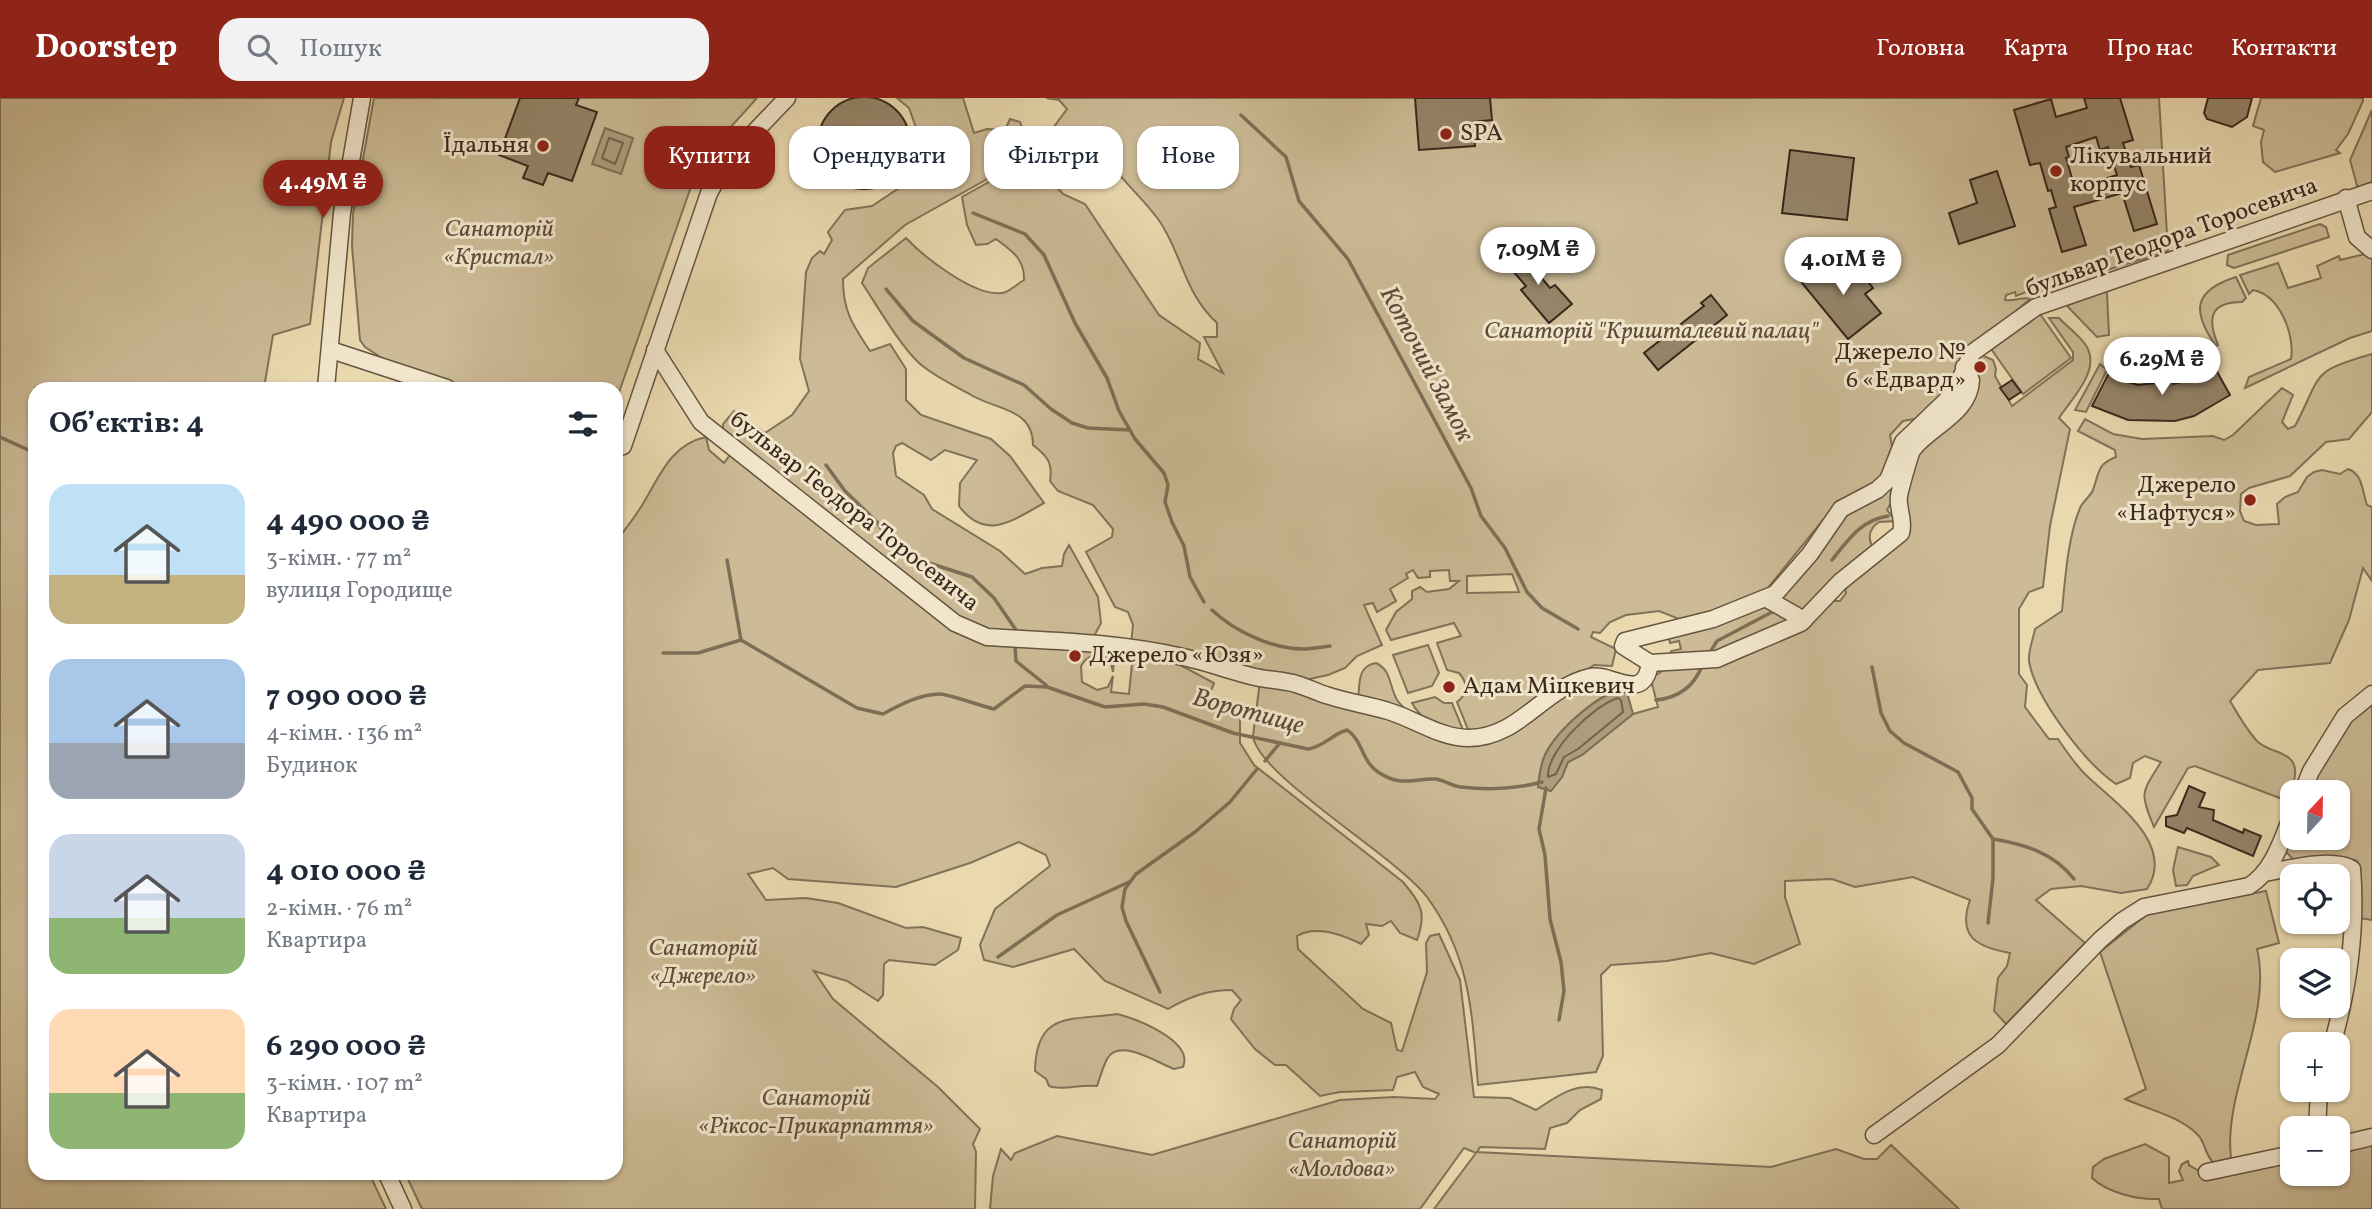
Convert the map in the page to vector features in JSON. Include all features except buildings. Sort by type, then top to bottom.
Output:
[{"type":"street","points":[[327,382],[341,214],[362,98]]},
{"type":"street","points":[[623,436],[717,176],[747,138],[787,98]]},
{"type":"street","name":"бульвар Теодора Торосевича","points":[[655,350],[701,422],[944,615],[972,632],[987,637],[1095,645],[1180,656],[1256,677],[1297,684],[1323,694],[1389,711],[1441,733],[1469,738],[1512,727],[1562,688],[1590,677],[1598,676],[1621,685],[1635,684],[1644,679],[1650,663],[1626,649],[1623,644],[1713,619],[1775,594],[1810,554],[1841,509],[1877,491],[1888,480],[1903,442],[1954,393],[1972,353],[2040,305],[2372,191]]},
{"type":"street","points":[[2346,198],[2357,237],[2372,250]]},
{"type":"street","points":[[331,350],[429,382]]},
{"type":"street","points":[[1650,663],[1717,659],[1804,620],[1840,582],[1895,540],[1904,523],[1898,498],[1907,474],[1908,460],[1913,449],[1950,418],[1969,392],[1972,380],[1964,366]]},
{"type":"street","points":[[1767,599],[1804,620]]},
{"type":"street","points":[[2307,780],[2345,716],[2372,694]]},
{"type":"street","points":[[1874,1135],[1998,1045],[2100,940],[2123,921],[2144,907],[2249,887],[2265,873],[2280,841]]},
{"type":"street","points":[[2265,873],[2310,865],[2345,865],[2352,869],[2354,937],[2345,1001],[2336,1032]]},
{"type":"street","points":[[2350,1142],[2372,1137]]},
{"type":"street","points":[[2207,1172],[2280,1157]]},
{"type":"street","points":[[390,1180],[403,1209]]},
{"type":"green space","points":[[0,98],[344,98],[331,142],[310,324],[273,335],[265,382],[28,382],[28,1180],[372,1180],[386,1209],[0,1209]]},
{"type":"green space","name":"Санаторій «Кристал»","points":[[374,98],[757,98],[732,126],[644,126],[644,189],[690,189],[623,382],[449,382],[385,360],[365,347],[360,340],[352,246],[353,214]]},
{"type":"green space","points":[[897,98],[963,98],[974,133],[984,130],[984,181],[970,189],[970,126],[915,126],[909,108]]},
{"type":"green space","name":"Санаторій \"Кришталевий палац\"","points":[[1046,98],[2159,98],[2168,251],[2040,291],[2035,279],[2029,281],[2032,290],[2016,296],[2015,292],[2006,295],[2005,300],[2030,299],[1970,351],[1948,389],[1920,418],[1903,421],[1890,435],[1892,446],[1882,475],[1872,486],[1843,500],[1827,515],[1767,589],[1705,614],[1679,619],[1659,611],[1626,615],[1610,622],[1600,633],[1593,632],[1591,637],[1616,649],[1612,666],[1594,665],[1511,726],[1471,737],[1457,702],[1465,692],[1464,681],[1459,673],[1447,670],[1437,643],[1461,636],[1454,623],[1391,640],[1386,630],[1396,612],[1412,599],[1412,591],[1420,587],[1427,592],[1449,589],[1459,581],[1450,581],[1449,570],[1430,571],[1430,577],[1418,578],[1413,570],[1406,574],[1408,578],[1390,589],[1396,601],[1377,612],[1373,603],[1364,605],[1382,645],[1357,656],[1345,668],[1328,675],[1300,681],[1131,644],[1133,625],[1128,612],[1115,607],[1086,552],[1112,537],[1113,529],[1093,505],[1058,491],[1050,481],[1051,469],[1048,460],[1033,445],[1027,424],[1020,417],[971,395],[916,361],[862,283],[868,268],[906,238],[938,266],[967,284],[995,293],[1006,292],[1024,280],[1020,261],[996,239],[987,244],[976,245],[967,225],[962,197],[984,185],[984,189],[1058,189],[1085,204],[1159,315],[1200,343],[1198,359],[1223,373],[1204,337],[1217,337],[1217,323],[1197,298],[1158,219],[1123,179],[1123,126],[1054,126],[1067,109],[1059,100]],"holes":[[[1512,574],[1519,592],[1467,593],[1467,576]]]},
{"type":"green space","points":[[2261,98],[2363,98],[2363,101],[2348,134],[2336,150],[2340,153],[2275,172],[2263,162],[2261,142],[2264,130],[2253,126]]},
{"type":"green space","points":[[2372,110],[2372,185],[2358,189],[2350,160]]},
{"type":"green space","points":[[1010,119],[1020,122],[1022,126],[1007,126]]},
{"type":"green space","points":[[898,189],[969,189],[905,225],[843,279],[845,300],[850,317],[870,351],[890,344],[906,369],[906,400],[921,415],[991,439],[1010,456],[1044,503],[1011,521],[990,525],[979,523],[959,506],[960,483],[977,460],[945,450],[931,460],[902,443],[896,446],[893,453],[896,476],[924,495],[932,509],[1000,551],[1025,574],[1042,568],[1062,566],[1069,545],[1098,597],[1101,623],[1093,638],[986,631],[952,616],[723,435],[723,424],[734,411],[765,433],[792,415],[809,391],[800,359],[806,272],[812,258],[820,251],[824,254],[832,240],[828,232],[845,210],[872,206]]},
{"type":"green space","points":[[2320,224],[2326,227],[2329,237],[2234,268],[2227,265],[2228,255]]},
{"type":"green space","points":[[2365,254],[2372,257],[2372,331],[2350,338],[2245,388],[2249,377],[2291,359],[2292,349],[2288,328],[2278,308],[2263,293],[2253,290],[2249,294],[2240,275],[2278,263],[2288,288],[2321,278],[2317,266],[2339,256],[2340,260]]},
{"type":"green space","points":[[2236,277],[2246,298],[2242,302],[2217,308],[2212,320],[2218,345],[2216,346],[2203,323],[2200,304],[2211,289]]},
{"type":"green space","points":[[2104,291],[2107,293],[2109,335],[2097,337],[2068,307],[2069,304]]},
{"type":"green space","points":[[2038,311],[2071,358],[2023,394],[1989,346]]},
{"type":"green space","points":[[2049,318],[2059,318],[2080,338],[2087,347],[2090,360],[2086,378],[2059,418],[2070,429],[2050,526],[2043,587],[2029,592],[2019,609],[2019,674],[2027,685],[2025,707],[2049,739],[2058,739],[2088,777],[2127,813],[2149,841],[2154,857],[2154,873],[2147,889],[2121,893],[2081,886],[2051,889],[2036,900],[2085,943],[2006,1024],[1994,1011],[1998,978],[2007,966],[2010,953],[1988,947],[1973,938],[1966,923],[1970,900],[1913,877],[1855,887],[1832,879],[1785,881],[1785,897],[1800,944],[1754,964],[1711,953],[1667,961],[1611,965],[1601,975],[1603,1056],[1596,1072],[1478,1085],[1467,987],[1453,942],[1442,919],[1411,880],[1302,793],[1260,752],[1253,736],[1260,681],[1469,739],[1591,678],[1617,690],[1587,708],[1550,746],[1542,762],[1538,787],[1562,777],[1568,762],[1582,755],[1633,714],[1658,707],[1650,676],[1667,667],[1720,662],[1829,601],[1840,601],[1846,593],[1844,583],[1896,543],[1902,499],[1912,463],[1968,366],[1981,355],[1993,360],[1995,376],[2012,406],[2073,360],[2073,352]]},
{"type":"green space","points":[[2372,354],[2372,412],[2349,439],[2326,442],[2290,476],[2249,488],[2241,494],[2240,511],[2244,521],[2256,525],[2279,524],[2277,504],[2285,497],[2298,492],[2307,477],[2322,470],[2340,474],[2348,469],[2357,475],[2367,505],[2372,507],[2372,581],[2363,568],[2349,620],[2330,663],[2258,670],[2230,701],[2258,742],[2292,761],[2295,767],[2294,780],[2280,780],[2280,798],[2195,766],[2188,768],[2154,827],[2146,806],[2145,793],[2161,762],[2145,756],[2133,763],[2130,778],[2116,784],[2091,762],[2051,711],[2033,676],[2029,661],[2035,629],[2062,611],[2070,545],[2080,508],[2092,492],[2102,466],[2116,457],[2115,450],[2078,431],[2085,419],[2113,434],[2142,439],[2213,436],[2224,440],[2233,435],[2282,388],[2293,395],[2282,422],[2288,429],[2295,426],[2320,377],[2337,365]]},
{"type":"green space","points":[[2100,364],[2107,370],[2086,412],[2075,410]]},
{"type":"green space","points":[[706,437],[709,450],[724,463],[730,455],[950,628],[1115,651],[1113,672],[1110,660],[1102,656],[1090,657],[1081,666],[1082,682],[1097,690],[1108,687],[1113,676],[1111,692],[1129,694],[1133,653],[1169,659],[1214,683],[1208,699],[1234,707],[1240,713],[1240,743],[1254,765],[1403,882],[1414,896],[1422,915],[1417,940],[1400,933],[1391,921],[1382,926],[1366,924],[1369,935],[1361,944],[1329,932],[1304,933],[1297,936],[1298,949],[1363,1009],[1391,1023],[1397,1050],[1402,1051],[1427,972],[1426,943],[1430,936],[1439,934],[1460,980],[1474,1097],[1510,1098],[1536,1110],[1567,1091],[1584,1087],[1602,1090],[1601,1099],[1580,1110],[1567,1123],[1550,1128],[1545,1149],[1480,1147],[1477,1152],[1771,1167],[1836,1149],[1864,1159],[1877,1159],[1891,1145],[1959,1209],[1434,1209],[1476,1153],[1464,1148],[1420,1209],[990,1209],[993,1176],[1001,1149],[1011,1160],[1015,1153],[1057,1136],[1152,1155],[1340,1100],[1394,1097],[1435,1099],[1439,1094],[1423,1087],[1415,1072],[1397,1077],[1393,1090],[1340,1092],[1320,1096],[1286,1065],[1275,1065],[1255,1049],[1231,1019],[1241,1000],[1232,990],[1198,995],[1168,1009],[1105,981],[1074,949],[1013,967],[984,960],[980,945],[995,909],[1050,866],[1046,855],[1019,842],[970,863],[896,887],[788,879],[773,868],[748,874],[766,900],[806,898],[838,903],[906,928],[923,927],[961,938],[958,950],[935,965],[889,960],[884,964],[883,995],[878,1001],[847,981],[814,971],[833,999],[938,1087],[980,1129],[973,1144],[976,1152],[975,1209],[422,1209],[408,1180],[623,1180],[623,532],[668,462],[684,446]]},
{"type":"green space","points":[[1892,474],[1895,496],[1887,510],[1896,521],[1879,522],[1873,528],[1870,539],[1875,551],[1804,615],[1781,603],[1780,592],[1836,523]]},
{"type":"green space","points":[[1768,605],[1791,621],[1717,653],[1671,655],[1671,651],[1681,649],[1679,641],[1670,643],[1668,635]]},
{"type":"green space","points":[[1428,645],[1439,673],[1432,686],[1408,693],[1393,655]]},
{"type":"green space","points":[[1376,663],[1387,673],[1397,700],[1407,711],[1358,700],[1362,672]]},
{"type":"green space","points":[[1435,697],[1444,703],[1452,703],[1466,737],[1428,721],[1412,703]]},
{"type":"green space","points":[[2372,700],[2372,920],[2359,918],[2360,876],[2357,861],[2345,857],[2293,859],[2285,851],[2350,850],[2350,780],[2314,780],[2348,720]]},
{"type":"green space","points":[[2178,847],[2211,857],[2219,865],[2193,876],[2187,885],[2176,886],[2173,870]]},
{"type":"green space","points":[[2266,891],[2279,943],[2257,949],[2259,1001],[2234,1107],[2230,1133],[2231,1158],[2214,1163],[2200,1137],[2190,1128],[2125,1099],[2146,1089],[2100,952],[2149,913]]},
{"type":"green space","points":[[1117,1014],[1150,1026],[1172,1040],[1184,1057],[1183,1067],[1174,1069],[1139,1054],[1120,1050],[1107,1059],[1097,1086],[1049,1086],[1046,1079],[1035,1071],[1037,1051],[1042,1037],[1050,1028],[1072,1019]]},
{"type":"green space","points":[[2372,1140],[2372,1209],[2162,1209],[2159,1199],[2124,1194],[2106,1188],[2092,1178],[2093,1167],[2104,1159],[2145,1144],[2169,1157],[2169,1183],[2183,1180],[2179,1171],[2182,1164],[2188,1161],[2189,1165],[2206,1175],[2280,1160],[2280,1186],[2350,1186],[2350,1145]]},
{"type":"water","points":[[605,128],[633,138],[621,174],[592,164]]},
{"type":"water","points":[[1626,689],[1633,714],[1582,755],[1568,762],[1562,777],[1551,791],[1538,787],[1545,755],[1559,735],[1591,705],[1603,697]]},
{"type":"waterway","name":"Коточий Замок","points":[[1241,115],[1286,157],[1299,201],[1348,259],[1471,488],[1481,516],[1505,548],[1527,592],[1542,608],[1578,629]]},
{"type":"waterway","points":[[973,213],[1025,234],[1044,255],[1075,323],[1107,378],[1119,411],[1135,439],[1164,473],[1168,485],[1165,502],[1184,546],[1190,577],[1204,602]]},
{"type":"waterway","points":[[886,289],[913,321],[964,358],[1024,385],[1072,423],[1088,428],[1130,430]]},
{"type":"waterway","points":[[0,437],[28,450]]},
{"type":"waterway","points":[[826,465],[845,491],[877,522],[889,541],[900,549],[912,552],[923,561],[972,577],[994,598],[1016,630]]},
{"type":"waterway","name":"Воротище","points":[[1832,560],[1863,526],[1888,516]]},
{"type":"waterway","name":"Воротище","points":[[727,560],[741,640],[857,708],[883,714],[918,698],[940,694],[994,709],[1025,686],[1047,687],[1105,707],[1144,704],[1163,707],[1233,733],[1308,749],[1319,746],[1347,730],[1356,739],[1373,768],[1394,780],[1436,779],[1458,786],[1481,788],[1542,782]]},
{"type":"waterway","points":[[1212,610],[1242,632],[1279,646],[1303,649],[1330,646]]},
{"type":"waterway","name":"Воротище","points":[[1709,654],[1717,641],[1774,611]]},
{"type":"waterway","points":[[663,653],[698,653],[741,640]]},
{"type":"waterway","points":[[1015,646],[1016,661],[1046,685]]},
{"type":"waterway","name":"Воротище","points":[[1656,700],[1671,697],[1684,690],[1695,679],[1702,666]]},
{"type":"waterway","points":[[1872,667],[1881,713],[1890,731],[1904,743],[1958,772],[1972,798],[1972,809],[1993,839],[2038,851],[2057,862],[2074,879]]},
{"type":"waterway","points":[[1265,761],[1279,744]]},
{"type":"waterway","points":[[1160,992],[1126,921],[1122,907],[1125,889],[1136,874],[1195,832],[1230,802],[1257,769]]},
{"type":"waterway","points":[[1546,788],[1539,829],[1545,855],[1550,919],[1561,962],[1564,991],[1559,1020]]},
{"type":"waterway","points":[[1988,923],[1993,878],[1993,839]]},
{"type":"waterway","points":[[998,957],[1057,915],[1129,882]]},
{"type":"place","name":"SPA","points":[[1446,134]]},
{"type":"place","name":"Їдальня","points":[[543,146]]},
{"type":"place","name":"Лікувальний корпус","points":[[2056,171]]},
{"type":"place","name":"Джерело № 6 «Едвард»","points":[[1980,367]]},
{"type":"place","name":"Джерело «Нафтуся»","points":[[2250,500]]},
{"type":"place","name":"Джерело «Юзя»","points":[[1075,656]]},
{"type":"place","name":"Адам Міцкевич","points":[[1449,687]]},
{"type":"park label","name":"Санаторій «Джерело»","points":[[703,963]]},
{"type":"park label","name":"Санаторій «Ріксос-Прикарпаття»","points":[[816,1113]]},
{"type":"park label","name":"Санаторій «Молдова»","points":[[1342,1156]]}]
